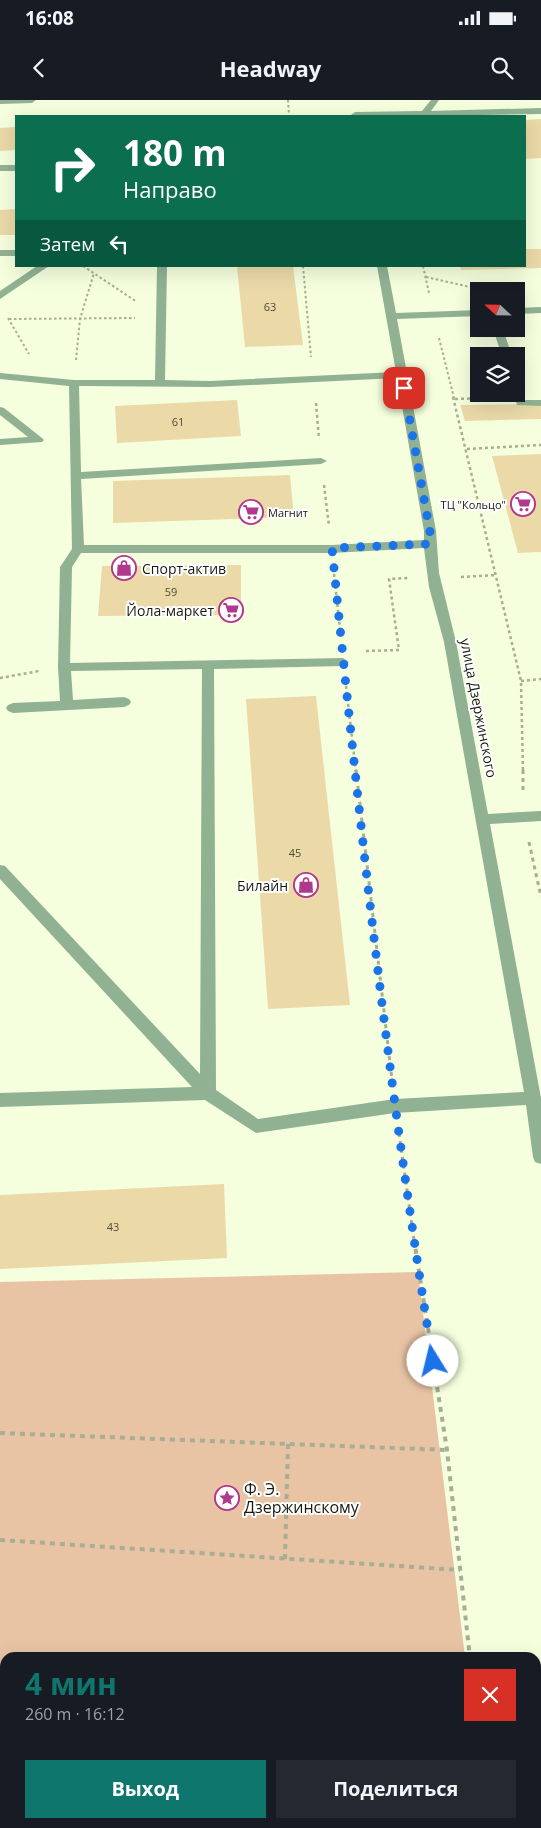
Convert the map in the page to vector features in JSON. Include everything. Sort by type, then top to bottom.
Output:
[{"type":"street","points":[[0,101],[32,100]]},
{"type":"street","points":[[420,100],[424,114]]},
{"type":"street","points":[[424,114],[435,100]]},
{"type":"street","points":[[354,113],[424,114],[541,111]]},
{"type":"street","points":[[0,168],[15,168]]},
{"type":"street","points":[[0,253],[15,253]]},
{"type":"street","points":[[0,296],[43,267]]},
{"type":"street","points":[[160,382],[162,267]]},
{"type":"street","name":"улица Дзержинского","points":[[382,267],[430,532],[429,544],[433,578],[450,642],[533,1098],[541,1157]]},
{"type":"street","points":[[525,311],[541,310]]},
{"type":"street","points":[[391,316],[470,313]]},
{"type":"street","points":[[0,376],[74,383],[160,382],[210,384],[402,375]]},
{"type":"street","points":[[67,704],[64,667],[66,567],[78,549],[74,383]]},
{"type":"street","points":[[522,402],[541,403]]},
{"type":"street","points":[[0,410],[38,440],[0,442]]},
{"type":"street","points":[[75,476],[321,461]]},
{"type":"street","points":[[78,549],[332,548],[429,544]]},
{"type":"street","points":[[64,667],[208,666],[343,662]]},
{"type":"street","points":[[208,666],[208,1093]]},
{"type":"street","points":[[13,708],[124,702]]},
{"type":"street","points":[[482,819],[541,816]]},
{"type":"street","points":[[0,870],[208,1093],[256,1126],[395,1106],[533,1098]]},
{"type":"street","points":[[0,1100],[208,1093]]},
{"type":"path","points":[[288,100],[289,115]]},
{"type":"path","points":[[85,267],[161,318]]},
{"type":"path","points":[[303,267],[321,461],[343,662],[395,1106],[418,1272],[447,1450],[469,1652]]},
{"type":"path","points":[[423,267],[521,681],[541,679]]},
{"type":"path","points":[[74,383],[80,319],[94,273]]},
{"type":"path","points":[[426,277],[470,287]]},
{"type":"path","points":[[4,312],[44,380]]},
{"type":"path","points":[[9,320],[161,318]]},
{"type":"path","points":[[454,399],[470,398]]},
{"type":"path","points":[[467,449],[541,445]]},
{"type":"path","points":[[0,678],[64,667]]},
{"type":"path","points":[[0,1433],[447,1450]]},
{"type":"path","points":[[285,1559],[288,1444]]},
{"type":"path","points":[[0,1540],[460,1570]]},
{"type":"shaded area","points":[[418,1272],[464,1652],[0,1652],[0,1282]]},
{"type":"building","points":[[541,119],[541,158],[526,159],[526,120]]},
{"type":"building","points":[[15,127],[15,150],[0,151],[0,128]]},
{"type":"building","points":[[15,209],[15,235],[0,235],[0,210]]},
{"type":"building","points":[[526,249],[541,249],[541,268],[461,270],[460,267],[526,267]]},
{"type":"building","points":[[237,267],[293,267],[303,345],[245,347]]},
{"type":"building","points":[[237,400],[241,436],[117,443],[115,406]]},
{"type":"building","points":[[541,404],[541,419],[465,421],[460,405]]},
{"type":"building","name":"ТЦ \"Кольцо\"","points":[[541,454],[541,552],[518,553],[492,456]]},
{"type":"building","points":[[290,475],[294,517],[113,523],[113,481]]},
{"type":"building","points":[[241,565],[241,615],[98,616],[102,566]]},
{"type":"building","points":[[316,696],[350,1005],[268,1009],[246,699]]},
{"type":"building","points":[[224,1184],[227,1258],[0,1269],[0,1195]]},
{"type":"place","name":"ТЦ \"Кольцо\"","points":[[523,504]]},
{"type":"place","name":"Магнит","points":[[251,512]]},
{"type":"place","name":"Спорт-актив","points":[[124,568]]},
{"type":"place","name":"Йола-маркет","points":[[231,610]]},
{"type":"place","name":"Билайн","points":[[306,885]]},
{"type":"place","name":"Ф. Э. Дзержинскому","points":[[227,1498]]},
{"type":"route","points":[[404,388],[430,532],[429,544],[332,548],[343,662],[395,1106],[418,1272],[433,1361]]}]
